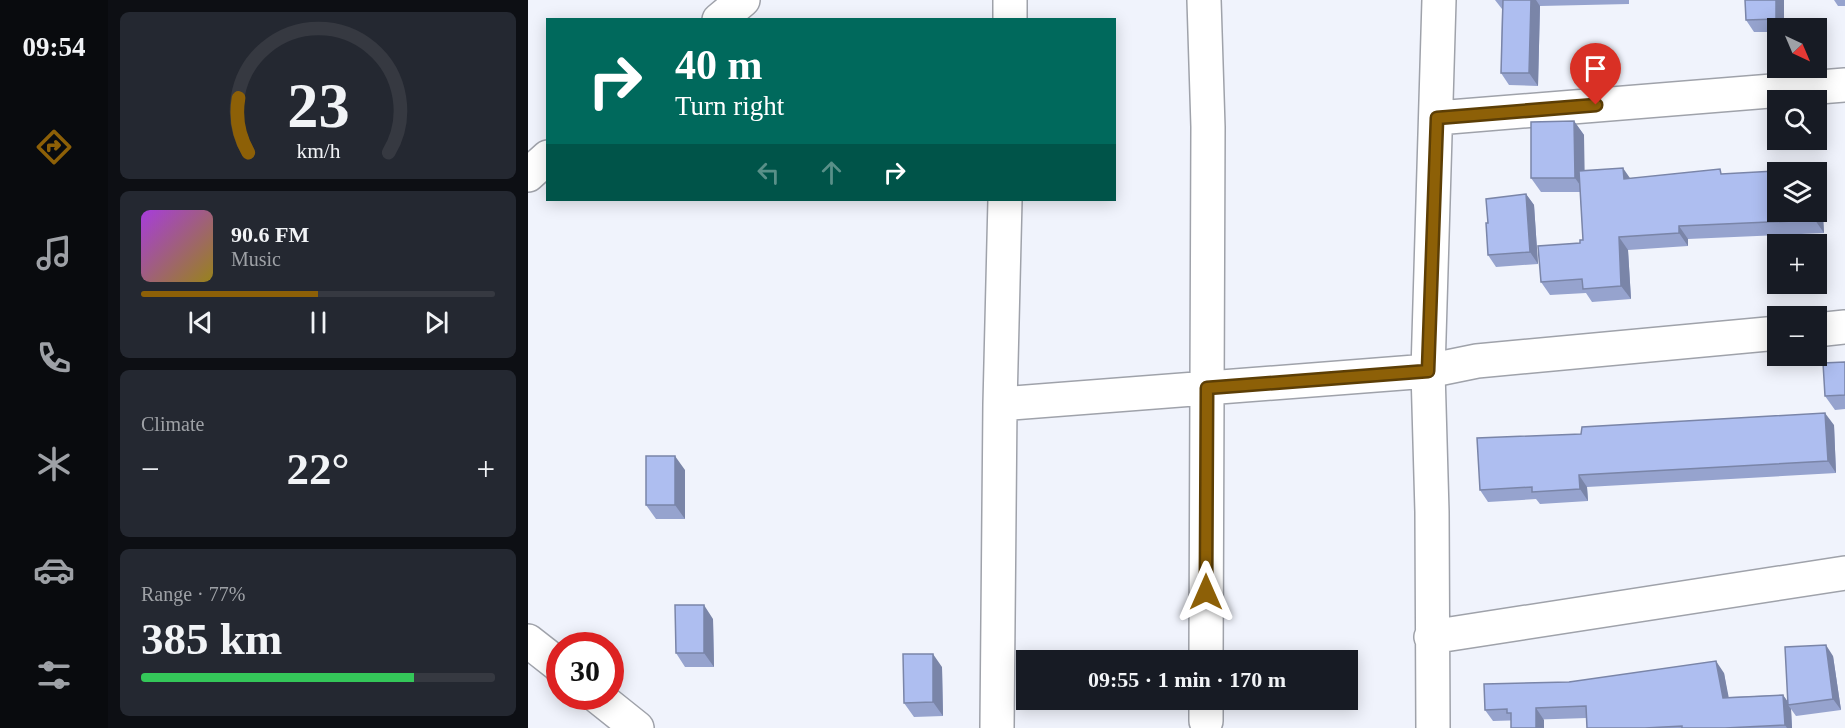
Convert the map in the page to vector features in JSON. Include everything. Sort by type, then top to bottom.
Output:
[{"type":"street","points":[[721,18],[743,0]]},
{"type":"street","points":[[1010,0],[1010,18]]},
{"type":"street","points":[[1204,0],[1208,127],[1206,650]]},
{"type":"street","points":[[1432,728],[1432,512],[1428,371],[1439,0]]},
{"type":"street","points":[[1437,118],[1845,85]]},
{"type":"street","points":[[528,175],[546,160]]},
{"type":"street","points":[[997,728],[1000,404],[1005,201]]},
{"type":"street","points":[[1827,329],[1845,327]]},
{"type":"street","points":[[1000,404],[1428,371],[1477,361],[1767,334]]},
{"type":"street","points":[[1431,637],[1845,573]]},
{"type":"street","points":[[528,641],[546,655]]},
{"type":"street","points":[[614,710],[637,728]]},
{"type":"building","points":[[1503,0],[1531,0],[1529,73],[1501,73]]},
{"type":"building","points":[[1745,0],[1776,0],[1776,18],[1746,20]]},
{"type":"building","points":[[1574,121],[1575,178],[1531,178],[1531,122]]},
{"type":"building","points":[[1623,168],[1624,179],[1720,169],[1721,174],[1767,171],[1767,222],[1770,222],[1679,226],[1679,233],[1619,237],[1621,286],[1583,289],[1582,279],[1541,282],[1538,246],[1580,243],[1580,240],[1583,240],[1579,171]]},
{"type":"building","points":[[1526,194],[1530,252],[1488,255],[1486,199]]},
{"type":"building","points":[[1845,362],[1845,395],[1825,396],[1823,366],[1827,366],[1827,363]]},
{"type":"building","points":[[1825,413],[1828,461],[1579,475],[1580,489],[1532,492],[1532,487],[1480,490],[1477,438],[1581,434],[1582,427]]},
{"type":"building","points":[[646,456],[675,456],[675,505],[646,505]]},
{"type":"building","points":[[675,605],[704,605],[704,653],[676,653]]},
{"type":"building","points":[[1826,645],[1833,699],[1788,705],[1785,647]]},
{"type":"building","points":[[903,654],[933,654],[933,702],[904,703]]},
{"type":"building","points":[[1716,661],[1723,698],[1783,695],[1785,725],[1725,728],[1682,728],[1682,726],[1587,728],[1586,706],[1536,708],[1536,728],[1511,728],[1511,713],[1507,713],[1507,709],[1485,710],[1484,684],[1569,682]]},
{"type":"route","points":[[1206,592],[1207,388],[1428,371],[1437,118],[1596,105]]}]
